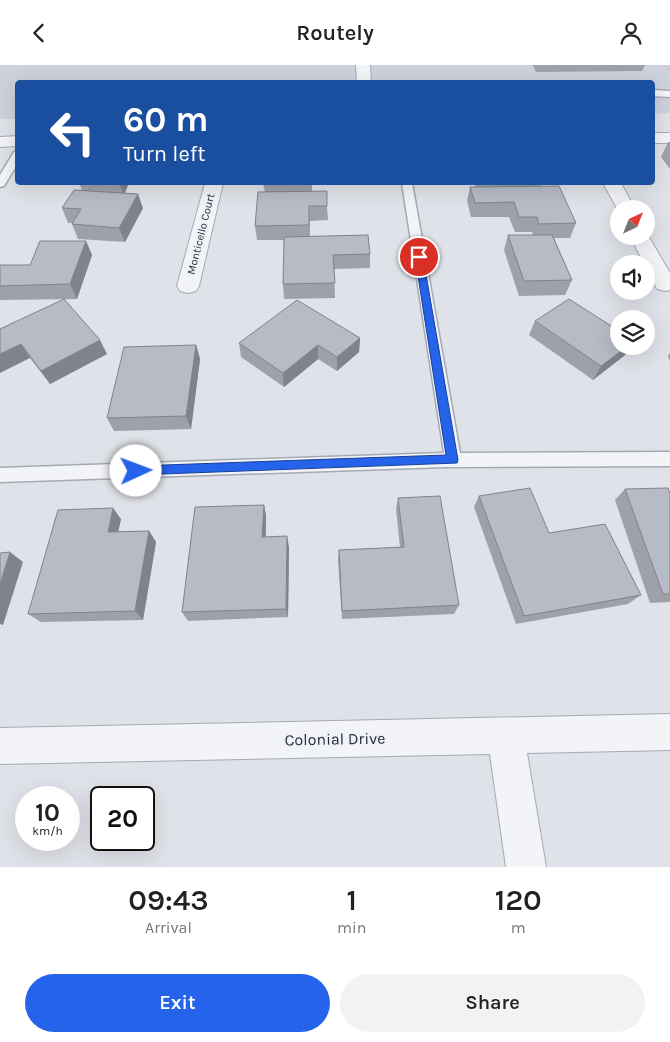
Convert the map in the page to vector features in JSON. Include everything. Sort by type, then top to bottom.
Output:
[{"type":"street","points":[[362,65],[364,80]]},
{"type":"street","points":[[655,138],[670,138]]},
{"type":"street","points":[[0,142],[15,141]]},
{"type":"street","name":"Monticello Court","points":[[188,286],[213,185]]},
{"type":"street","points":[[613,185],[621,200]]},
{"type":"street","points":[[645,245],[665,284]]},
{"type":"street","name":"Colonial Drive","points":[[0,746],[670,733]]},
{"type":"street","points":[[506,735],[526,867]]},
{"type":"lane","points":[[655,93],[670,94]]},
{"type":"lane","points":[[0,184],[15,159]]},
{"type":"lane","points":[[407,185],[453,460]]},
{"type":"lane","points":[[0,475],[453,460],[670,459]]},
{"type":"shaded area","points":[[0,65],[670,65],[670,113],[655,114],[655,80],[15,80],[15,119],[0,119]]},
{"type":"building","points":[[559,186],[576,223],[539,224],[537,217],[519,217],[514,202],[475,203],[470,187]]},
{"type":"building","points":[[74,190],[138,194],[119,228],[72,224],[81,209],[62,208]]},
{"type":"building","points":[[327,191],[327,206],[309,206],[309,225],[255,226],[258,192]]},
{"type":"building","points":[[368,235],[370,254],[333,255],[335,283],[283,284],[284,237]]},
{"type":"building","points":[[508,235],[552,235],[572,280],[524,281]]},
{"type":"building","points":[[40,241],[86,241],[70,284],[0,286],[0,265],[30,265]]},
{"type":"building","points":[[64,299],[100,340],[41,371],[21,344],[0,354],[0,329]]},
{"type":"building","points":[[569,299],[610,325],[610,355],[616,355],[601,366],[535,321]]},
{"type":"building","points":[[297,300],[360,338],[337,357],[318,345],[283,373],[239,343]]},
{"type":"building","points":[[196,345],[186,416],[107,418],[124,347]]},
{"type":"building","points":[[530,488],[549,533],[605,524],[641,595],[524,616],[479,496]]},
{"type":"building","points":[[668,488],[670,493],[670,594],[663,594],[625,489]]},
{"type":"building","points":[[440,496],[459,605],[342,611],[339,550],[404,547],[398,498]]},
{"type":"building","points":[[264,505],[262,537],[287,536],[286,609],[182,612],[195,507]]},
{"type":"building","points":[[113,508],[108,532],[149,531],[135,611],[28,614],[58,510]]},
{"type":"building","points":[[10,552],[0,584],[0,553]]},
{"type":"route","points":[[136,471],[453,460],[419,257]]}]
